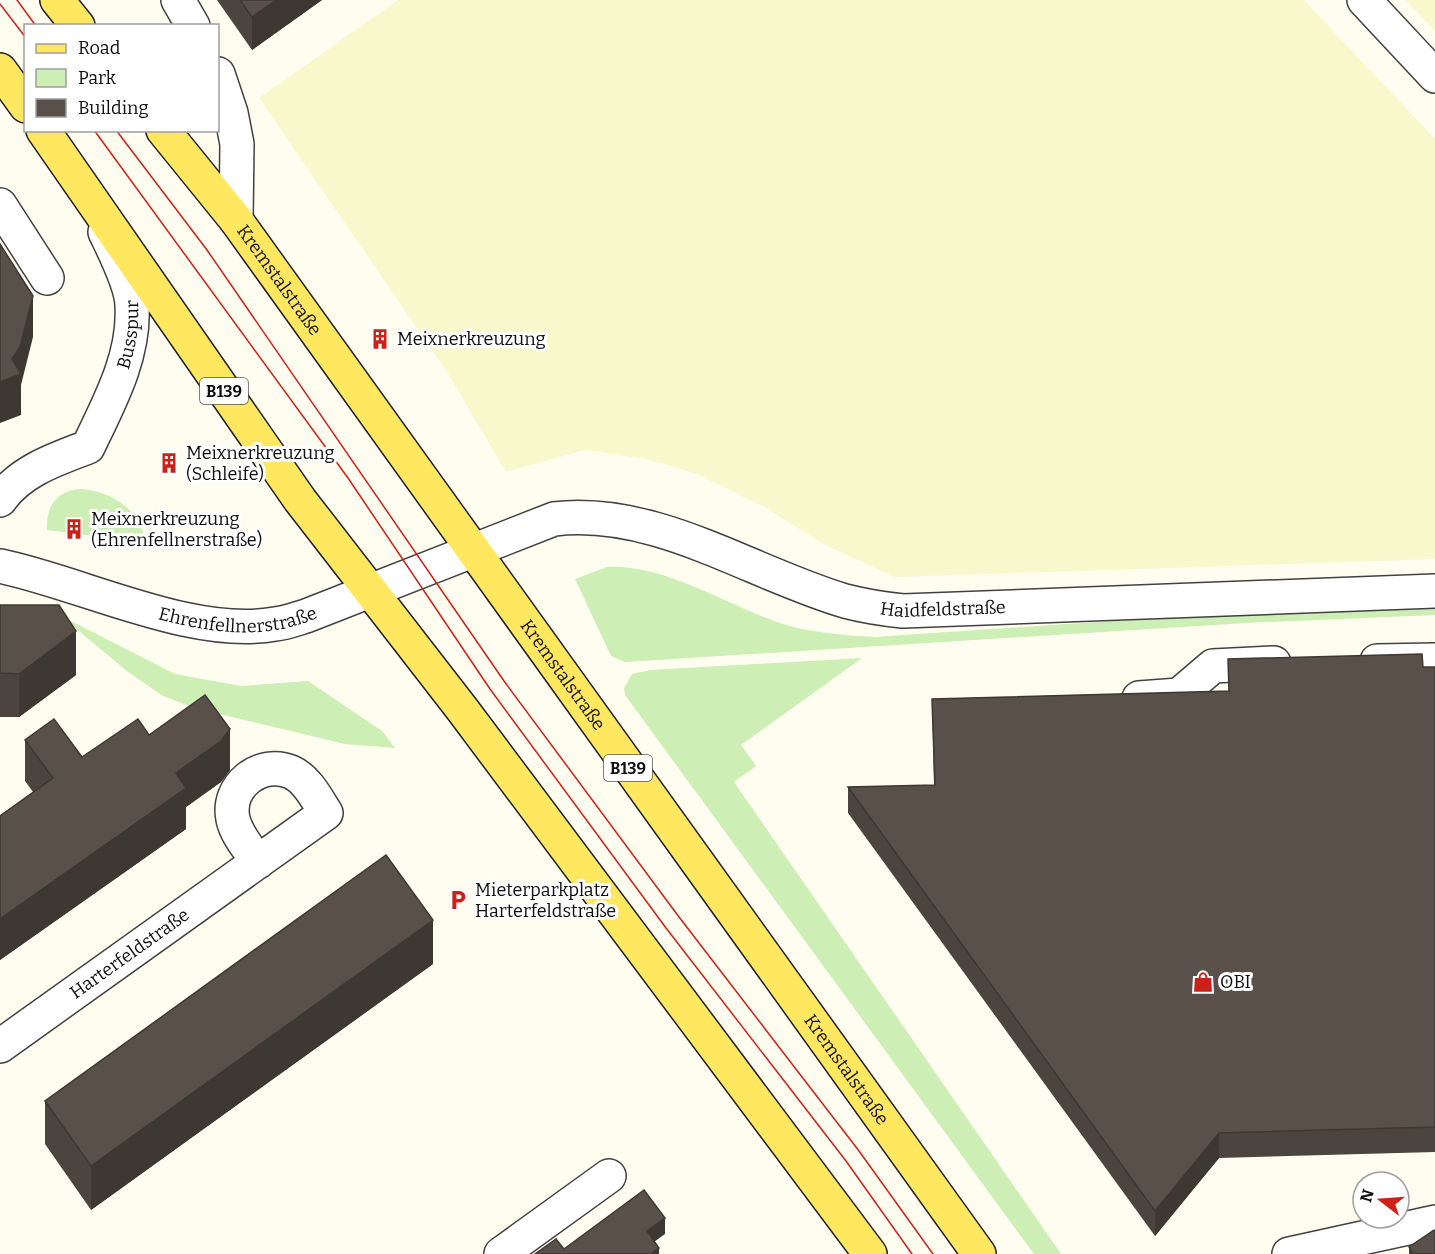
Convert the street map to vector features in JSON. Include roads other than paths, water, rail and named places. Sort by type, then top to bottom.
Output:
[{"type":"main road","points":[[57,0],[76,24]]},
{"type":"main road","points":[[0,70],[24,103]]},
{"type":"main road","name":"B139","points":[[44,132],[300,500],[776,1125],[870,1254]]},
{"type":"main road","name":"Kremstalstraße","points":[[165,132],[236,220],[472,552],[979,1254]]},
{"type":"street","points":[[178,0],[192,24]]},
{"type":"street","points":[[1364,0],[1435,76]]},
{"type":"street","points":[[219,77],[231,113],[237,144],[236,220]]},
{"type":"street","name":"Busspur","points":[[0,500],[7,489],[41,465],[88,447],[117,386],[130,339],[133,304],[116,254],[83,187]]},
{"type":"street","points":[[0,205],[47,278]]},
{"type":"street","name":"Haidfeldstraße","points":[[472,552],[554,519],[582,516],[617,519],[673,537],[844,600],[903,611],[1435,591]]},
{"type":"street","name":"Ehrenfellnerstraße","points":[[0,566],[184,618],[248,626],[274,625],[306,616],[472,552]]},
{"type":"street","points":[[1353,662],[1435,660]]},
{"type":"street","points":[[1130,699],[1179,695],[1213,666],[1305,663]]},
{"type":"street","name":"Harterfeldstraße","points":[[0,1046],[258,862]]},
{"type":"street","points":[[501,1254],[609,1176]]},
{"type":"street","points":[[1289,1254],[1435,1221]]},
{"type":"tram line","points":[[17,0],[35,24]]},
{"type":"tram line","points":[[0,4],[24,35]]},
{"type":"tram line","points":[[95,132],[348,478],[490,689],[666,928],[846,1161],[912,1254]]},
{"type":"tram line","points":[[118,132],[207,250],[504,681],[679,917],[859,1151],[933,1254]]},
{"type":"place","name":"Meixnerkreuzung","points":[[380,339]]},
{"type":"place","name":"Meixnerkreuzung (Schleife)","points":[[169,463]]},
{"type":"place","name":"Meixnerkreuzung (Ehrenfellnerstraße)","points":[[74,529]]},
{"type":"place","name":"Mieterparkplatz Harterfeldstraße","points":[[458,900]]},
{"type":"place","name":"OBI","points":[[1203,982]]}]
